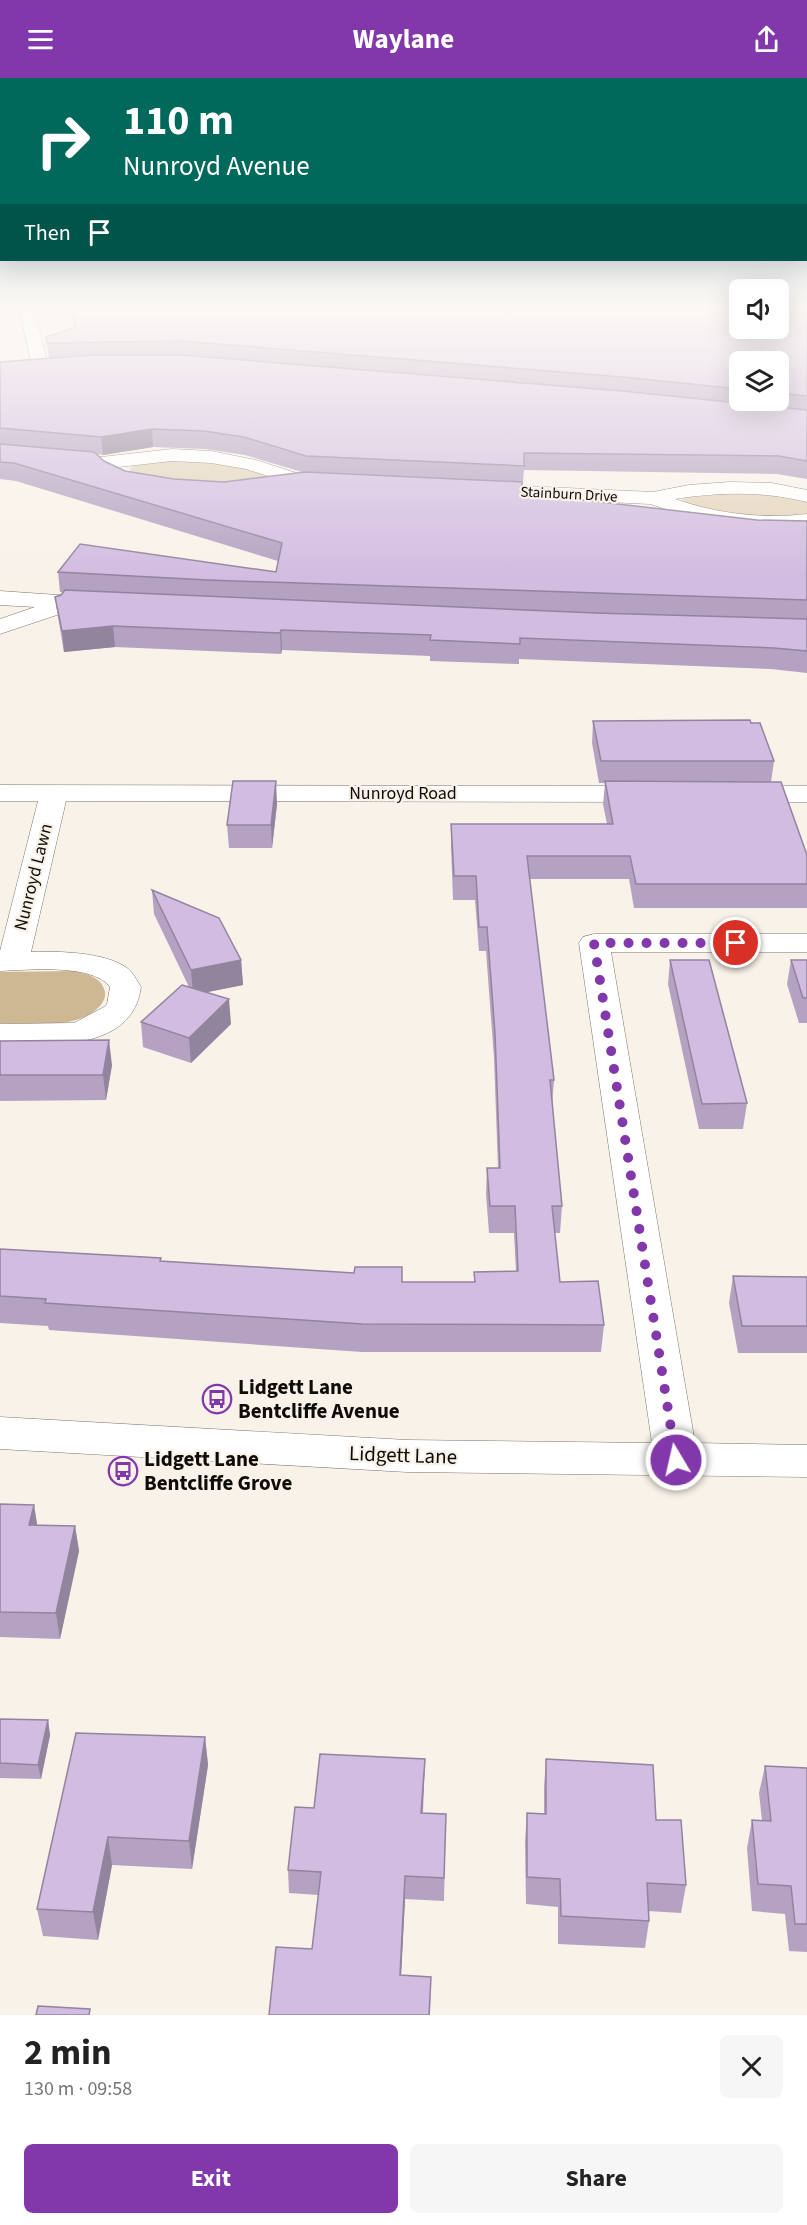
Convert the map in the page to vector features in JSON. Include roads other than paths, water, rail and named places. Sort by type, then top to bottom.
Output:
[{"type":"street","points":[[0,453],[103,463],[153,455],[206,457],[277,471],[305,482]]},
{"type":"street","points":[[103,463],[124,478]]},
{"type":"street","points":[[262,488],[305,482],[328,483]]},
{"type":"street","name":"Stainburn Drive","points":[[653,498],[678,491],[716,488],[756,489],[807,496]]},
{"type":"street","name":"Stainburn Drive","points":[[456,489],[653,498],[707,516],[747,521],[807,520]]},
{"type":"street","points":[[0,598],[128,606]]},
{"type":"street","points":[[0,627],[71,603]]},
{"type":"street","name":"Nunroyd Road","points":[[0,793],[676,794]]},
{"type":"street","name":"Nunroyd Lawn","points":[[0,1034],[57,1034],[88,1028],[113,1016],[123,1005],[126,993],[123,982],[114,973],[99,967],[49,959],[7,962],[54,793]]},
{"type":"street","points":[[711,794],[807,794]]},
{"type":"street","points":[[676,1460],[594,943],[807,942]]},
{"type":"street","name":"Lidgett Lane","points":[[0,1433],[407,1456],[807,1461]]},
{"type":"place","name":"Lidgett Lane Bentcliffe Avenue","points":[[217,1399]]},
{"type":"place","name":"Lidgett Lane Bentcliffe Grove","points":[[123,1471]]}]
